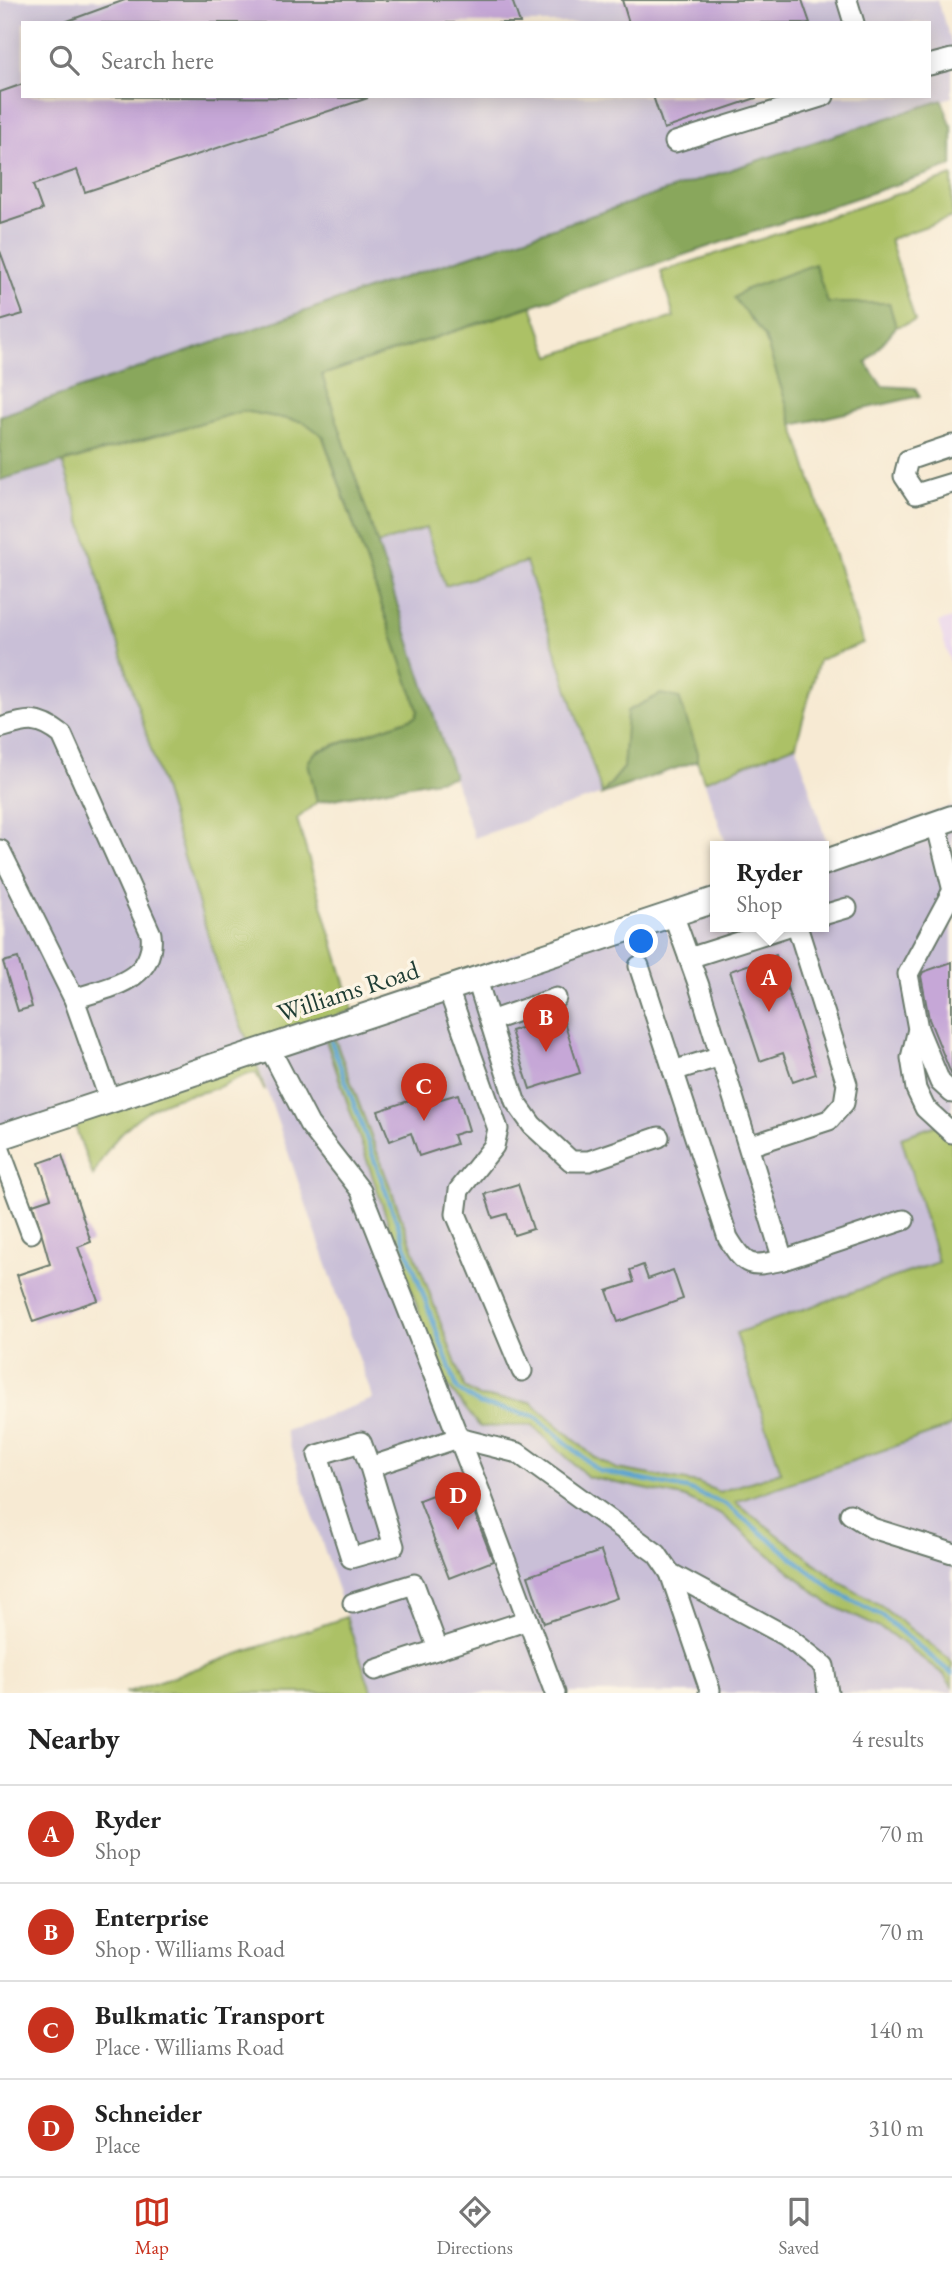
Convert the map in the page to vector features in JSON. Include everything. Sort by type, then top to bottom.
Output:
[{"type":"main road","points":[[829,861],[944,820]]},
{"type":"main road","name":"Williams Road","points":[[0,1137],[710,902]]},
{"type":"lane","points":[[847,0],[853,21]]},
{"type":"lane","points":[[931,64],[952,59]]},
{"type":"lane","points":[[676,142],[818,98]]},
{"type":"lane","points":[[952,445],[908,460],[904,476],[916,494],[952,483]]},
{"type":"lane","points":[[0,728],[26,720],[46,722],[62,735],[151,934],[153,948],[146,967],[125,981],[74,999]]},
{"type":"lane","points":[[944,820],[952,890],[908,974],[918,1029],[940,1082],[952,1093]]},
{"type":"lane","points":[[0,850],[74,999],[110,1101]]},
{"type":"lane","points":[[829,913],[848,908]]},
{"type":"lane","points":[[673,914],[721,1056],[783,1260]]},
{"type":"lane","points":[[689,958],[770,932]]},
{"type":"lane","points":[[749,1146],[829,1119],[844,1103],[847,1084],[799,932]]},
{"type":"lane","points":[[639,966],[734,1249],[741,1260],[754,1266],[783,1260],[904,1220]]},
{"type":"lane","points":[[477,980],[515,1101],[532,1125],[571,1161],[589,1161],[659,1137]]},
{"type":"lane","points":[[448,989],[498,1129],[495,1146],[459,1190],[456,1214],[522,1370]]},
{"type":"lane","points":[[490,1021],[556,998]]},
{"type":"lane","points":[[918,1029],[911,1058],[916,1090],[925,1108],[952,1133]]},
{"type":"lane","points":[[270,1048],[309,1124],[361,1191],[555,1693]]},
{"type":"lane","points":[[673,1071],[721,1056]]},
{"type":"lane","points":[[0,1150],[30,1233]]},
{"type":"lane","points":[[370,1467],[458,1438],[518,1453],[657,1554],[670,1573],[709,1693]]},
{"type":"lane","points":[[361,1442],[370,1467],[394,1546],[351,1558],[318,1455],[361,1442]]},
{"type":"lane","points":[[850,1514],[872,1528],[952,1553]]},
{"type":"lane","points":[[670,1573],[786,1636],[824,1666],[828,1693]]},
{"type":"lane","points":[[353,1603],[414,1584],[438,1649]]},
{"type":"lane","points":[[375,1670],[528,1620]]},
{"type":"shaded area","points":[[0,0],[937,0],[952,44],[952,97],[393,281],[0,416]]},
{"type":"shaded area","points":[[63,463],[224,987],[325,1037],[441,1378],[480,1427],[532,1425],[588,1477],[683,1497],[721,1514],[829,1604],[888,1632],[944,1675],[952,1687],[952,1693],[372,1693],[285,1431],[373,1399],[256,1059],[0,1145],[0,480]]},
{"type":"shaded area","points":[[426,527],[446,586],[526,562],[602,794],[474,838],[377,544]]},
{"type":"shaded area","points":[[952,618],[952,668],[938,622]]},
{"type":"shaded area","points":[[796,745],[826,841],[725,841],[704,781]]},
{"type":"shaded area","points":[[952,806],[952,1120],[901,1138],[938,1262],[736,1333],[781,1472],[719,1492],[698,1483],[617,1469],[594,1457],[531,1402],[479,1397],[465,1388],[328,1019],[710,886],[710,932],[829,932],[829,847]]},
{"type":"shaded area","points":[[952,1426],[952,1663],[882,1607],[841,1583],[734,1502]]},
{"type":"green space","points":[[942,100],[952,128],[952,166],[322,375],[454,777],[317,802],[308,762],[316,752],[416,717],[418,710],[323,436],[304,422],[243,411],[0,480],[0,416],[393,281]]},
{"type":"green space","points":[[952,176],[952,217],[890,239],[915,321],[896,327],[889,303],[828,303],[765,337],[863,643],[819,660],[796,745],[704,781],[697,761],[697,750],[679,698],[628,711],[623,769],[602,794],[526,562],[445,586],[426,528],[377,544],[322,375],[532,306],[550,356],[674,317],[661,272]]},
{"type":"green space","points":[[815,264],[828,303],[889,303],[896,327],[866,363],[882,386],[915,388],[920,396],[793,425],[765,337],[734,298],[744,290]]},
{"type":"green space","points":[[243,411],[304,422],[322,435],[418,710],[416,717],[316,751],[308,762],[317,802],[297,819],[353,1010],[250,1046],[224,987],[63,463]]},
{"type":"green space","points":[[661,694],[679,698],[697,750],[697,761],[602,794],[623,769],[627,711]]},
{"type":"green space","points":[[333,1034],[465,1388],[479,1397],[531,1402],[594,1457],[617,1469],[698,1483],[719,1492],[781,1472],[736,1333],[938,1262],[901,1137],[952,1120],[952,1426],[735,1502],[841,1583],[882,1607],[948,1658],[952,1663],[952,1687],[944,1675],[888,1632],[829,1604],[721,1514],[683,1497],[588,1477],[532,1425],[480,1427],[441,1377],[325,1037]]},
{"type":"green space","points":[[255,1059],[265,1091],[256,1073],[201,1093],[160,1104],[136,1119],[116,1139],[93,1176],[73,1120]]},
{"type":"green space","points":[[346,1617],[372,1693],[125,1693]]},
{"type":"building","points":[[125,0],[512,0],[519,21],[67,21]]},
{"type":"building","points":[[622,0],[802,0],[809,21],[628,21]]},
{"type":"building","points":[[21,85],[21,98],[368,98],[85,192],[77,170],[33,185],[42,210],[0,224],[0,92]]},
{"type":"building","points":[[654,98],[756,98],[664,129]]},
{"type":"building","points":[[0,251],[23,314],[0,321]]},
{"type":"building","points":[[776,955],[816,1074],[793,1082],[783,1053],[760,1061],[730,971]]},
{"type":"building","points":[[18,958],[32,1007],[18,1011],[3,962]]},
{"type":"building","points":[[952,962],[952,1076],[929,1019],[921,976],[923,972]]},
{"type":"building","points":[[562,1015],[580,1073],[530,1089],[511,1031]]},
{"type":"building","points":[[438,1091],[441,1099],[458,1094],[469,1130],[453,1135],[456,1144],[419,1156],[411,1133],[390,1141],[378,1111]]},
{"type":"building","points":[[62,1155],[91,1242],[78,1247],[98,1300],[33,1322],[17,1275],[50,1264],[33,1204],[51,1198],[39,1163]]},
{"type":"building","points":[[518,1184],[533,1229],[514,1235],[507,1214],[493,1218],[485,1194]]},
{"type":"building","points":[[643,1265],[648,1279],[673,1270],[683,1299],[618,1322],[607,1291],[634,1282],[630,1270]]},
{"type":"building","points":[[463,1483],[493,1561],[449,1578],[419,1500]]},
{"type":"building","points":[[601,1551],[617,1598],[544,1623],[528,1576]]},
{"type":"waterway","points":[[330,1038],[458,1390],[479,1404],[535,1416],[599,1471],[687,1489],[725,1504],[836,1592],[882,1616],[952,1674]]},
{"type":"place","name":"Ryder","points":[[769,1012]]},
{"type":"place","name":"Enterprise","points":[[546,1052]]},
{"type":"place","name":"Bulkmatic Transport","points":[[424,1121]]},
{"type":"place","name":"Schneider","points":[[458,1530]]}]
